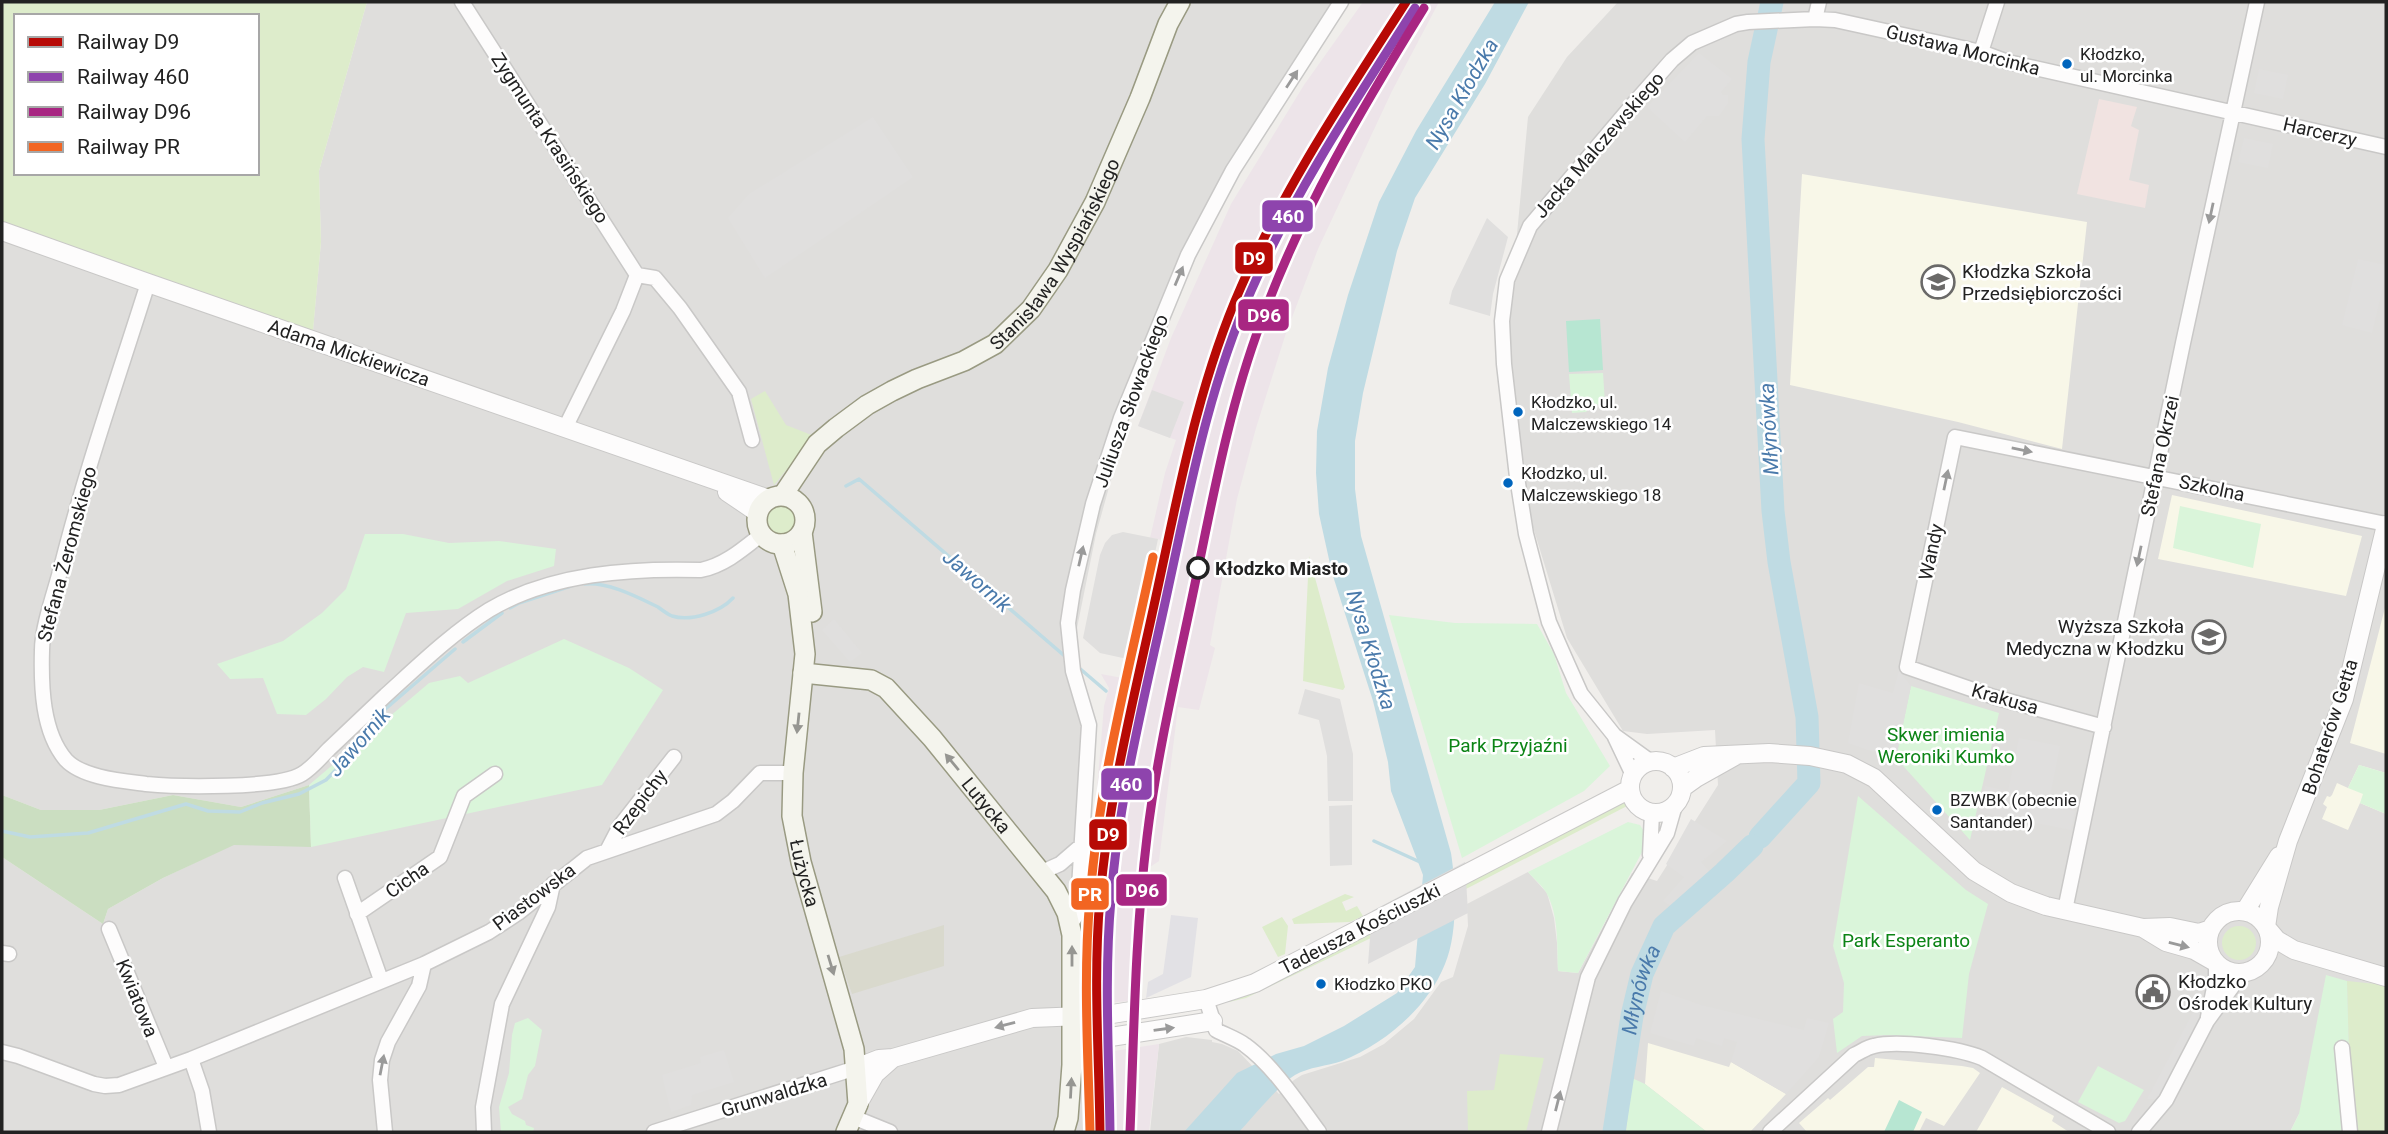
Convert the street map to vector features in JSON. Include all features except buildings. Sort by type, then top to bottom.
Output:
[{"type":"main road","name":"Stanisława Wyspiańskiego","points":[[770,502],[829,433],[867,405],[892,391],[964,361],[995,344],[1031,309],[1058,270],[1095,202],[1140,98],[1168,24],[1180,2]]},
{"type":"main road","name":"Stanisława Wyspiańskiego","points":[[801,506],[810,475],[843,424]]},
{"type":"main road","points":[[791,497],[801,506],[806,521],[796,540],[782,544],[769,540],[762,534],[757,522],[770,502],[791,497]]},
{"type":"main road","name":"Łużycka","points":[[802,532],[811,607],[793,773],[792,816],[796,842],[845,1011],[856,1068],[852,1118]]},
{"type":"main road","name":"Łużycka","points":[[782,544],[798,594],[804,663]]},
{"type":"main road","name":"Lutycka","points":[[804,663],[871,680],[886,688],[932,738],[1056,891],[1071,924],[1070,1102],[1064,1132]]},
{"type":"street","name":"Zygmunta Krasińskiego","points":[[462,2],[637,275],[655,278],[739,391],[752,440]]},
{"type":"street","name":"Juliusza Słowackiego","points":[[1071,924],[1077,914],[1078,904],[1089,725],[1073,671],[1068,623],[1104,466],[1129,396],[1188,255],[1233,170],[1341,2]]},
{"type":"street","points":[[1815,19],[1819,2]]},
{"type":"street","points":[[1982,52],[1997,2]]},
{"type":"street","name":"Stefana Okrzei","points":[[2066,910],[2155,476],[2257,2]]},
{"type":"street","name":"Jacka Malczewskiego","points":[[1651,762],[1614,736],[1581,694],[1549,622],[1526,534],[1517,477],[1504,363],[1502,321],[1507,280],[1530,226],[1672,60],[1692,43],[1736,24],[1815,19]]},
{"type":"street","name":"Gustawa Morcinka","points":[[1815,19],[1835,20],[1982,52],[2008,62],[2253,116]]},
{"type":"street","name":"Harcerzy","points":[[2253,116],[2386,147]]},
{"type":"street","name":"Adama Mickiewicza","points":[[2,231],[697,474],[770,502]]},
{"type":"street","points":[[565,428],[623,311],[637,275]]},
{"type":"street","name":"Stefana Żeromskiego","points":[[148,284],[94,451],[41,647],[46,718],[55,744],[68,763],[89,772],[108,779],[203,786],[279,782],[302,775],[458,632],[490,610],[562,581],[602,575],[714,567],[762,534]]},
{"type":"street","name":"Szkolna","points":[[1955,437],[2386,524]]},
{"type":"street","name":"Wandy","points":[[1907,667],[1955,437]]},
{"type":"street","name":"Bohaterów Getta","points":[[2266,927],[2267,914],[2288,841],[2344,699],[2386,524]]},
{"type":"street","name":"Krakusa","points":[[1907,667],[1994,697],[2104,727]]},
{"type":"street","name":"Jacka Malczewskiego","points":[[1614,736],[1632,782]]},
{"type":"street","points":[[1673,768],[1704,756],[1788,754],[1835,760],[1856,767],[1874,778],[1974,871],[1994,885],[2027,900],[2143,928],[2171,927],[2199,933],[2211,929]]},
{"type":"street","points":[[1549,1132],[1588,977],[1625,902],[1667,833],[1678,797],[1681,780],[1673,768],[1663,762],[1651,762],[1638,769],[1632,782],[1635,802],[1652,813],[1660,813],[1678,797],[1696,778],[1737,755]]},
{"type":"street","name":"Rzepichy","points":[[608,849],[620,825],[674,757]]},
{"type":"street","name":"Piastowska","points":[[2,1052],[79,1080],[105,1086],[119,1084],[191,1059],[424,964],[489,932],[518,913],[587,858],[716,814],[760,773],[793,773]]},
{"type":"street","name":"Cicha","points":[[357,914],[440,857],[464,796],[495,774]]},
{"type":"street","name":"Tadeusza Kościuszki","points":[[1072,1017],[1106,1015],[1206,999],[1255,983],[1466,874],[1632,782]]},
{"type":"street","points":[[1650,857],[1652,813]]},
{"type":"street","points":[[2245,911],[2288,841]]},
{"type":"street","points":[[1042,872],[1060,864],[1082,845]]},
{"type":"street","points":[[345,878],[381,980]]},
{"type":"street","points":[[484,1132],[483,1107],[502,1004],[548,907],[553,884]]},
{"type":"street","points":[[2207,1021],[2216,978],[2216,962],[2208,944],[2211,929],[2225,914],[2245,911],[2256,915],[2277,940],[2294,950],[2386,977]]},
{"type":"street","points":[[2264,959],[2270,942],[2266,927]]},
{"type":"street","points":[[2143,928],[2166,942],[2194,950],[2226,970],[2243,972],[2255,968],[2264,959],[2280,952],[2294,950]]},
{"type":"street","name":"Kwiatowa","points":[[109,929],[166,1067]]},
{"type":"street","points":[[385,1132],[380,1080],[382,1060],[388,1042],[419,986],[424,964]]},
{"type":"street","points":[[2140,1132],[2166,1100],[2207,1021],[2243,972]]},
{"type":"street","points":[[1206,999],[1216,1030],[1245,1045],[1256,1055],[1286,1087],[1319,1132]]},
{"type":"street","name":"Grunwaldzka","points":[[654,1132],[879,1059],[893,1058],[1032,1018],[1072,1017]]},
{"type":"street","points":[[1072,1042],[1213,1021]]},
{"type":"street","points":[[1770,1132],[1854,1055],[1870,1046],[1883,1044],[1953,1049],[1970,1053],[2108,1132]]},
{"type":"street","points":[[2342,1048],[2350,1132]]},
{"type":"street","points":[[890,1132],[852,1118],[875,1074],[893,1058]]},
{"type":"street","points":[[191,1059],[202,1091],[209,1132]]},
{"type":"shaded area","points":[[367,2],[1349,2],[1271,119],[1229,190],[1199,251],[1148,363],[1123,437],[1096,534],[1077,628],[1077,655],[1095,718],[1089,907],[1088,1132],[2,1132],[2,857],[103,924],[108,909],[163,878],[234,844],[311,846],[309,785],[241,807],[173,795],[99,810],[41,810],[2,795],[2,222],[313,330],[321,242],[319,171]]},
{"type":"shaded area","points":[[1363,2],[1439,2],[1392,91],[1318,249],[1285,336],[1237,499],[1210,645],[1215,648],[1199,710],[1178,707],[1159,861],[1144,871],[1141,881],[1142,930],[1137,979],[1130,980],[1130,1001],[1092,1004],[1091,861],[1104,706],[1109,688],[1101,674],[1133,680],[1162,540],[1150,538],[1165,473],[1176,440],[1138,426],[1171,338],[1231,204],[1304,85]]},
{"type":"shaded area","points":[[1618,2],[2386,2],[2386,1132],[2299,1114],[2290,1132],[1150,1132],[1159,1044],[1186,1037],[1222,1044],[1238,1051],[1279,1094],[1302,1075],[1360,1057],[1384,1044],[1414,1019],[1441,982],[1453,977],[1468,926],[1467,904],[1528,872],[1547,893],[1554,918],[1558,971],[1578,973],[1632,873],[1657,881],[1718,785],[1715,730],[1647,734],[1623,731],[1567,638],[1533,527],[1517,438],[1509,319],[1528,117],[1567,57]]},
{"type":"shaded area","points":[[1699,53],[1732,79],[1721,92],[1728,95],[1728,103],[1719,116],[1707,116],[1685,142],[1647,107]]},
{"type":"shaded area","points":[[2259,69],[2288,75],[2283,99],[2254,93]]},
{"type":"shaded area","points":[[2099,99],[2137,107],[2131,126],[2139,130],[2129,180],[2149,185],[2145,208],[2077,194]]},
{"type":"shaded area","points":[[873,117],[913,177],[765,278],[728,218],[749,194]]},
{"type":"shaded area","points":[[2244,138],[2273,144],[2268,168],[2238,162]]},
{"type":"shaded area","name":"Kłodzka Szkoła Przedsiębiorczości","points":[[1802,174],[2087,222],[2062,449],[1958,422],[1790,385]]},
{"type":"shaded area","points":[[1487,218],[1508,237],[1490,316],[1449,304],[1452,291]]},
{"type":"shaded area","points":[[2358,259],[2386,265],[2372,333],[2342,325]]},
{"type":"shaded area","points":[[1152,390],[1184,402],[1170,438],[1138,426]]},
{"type":"shaded area","points":[[2172,495],[2362,536],[2346,596],[2158,559]]},
{"type":"shaded area","points":[[1123,532],[1158,539],[1132,660],[1100,653],[1083,638],[1100,555],[1112,535]]},
{"type":"shaded area","points":[[2386,604],[2386,754],[2350,743]]},
{"type":"shaded area","points":[[834,619],[862,653],[850,662],[822,630]]},
{"type":"shaded area","points":[[1899,671],[1911,686],[1896,758],[1883,750],[1874,752],[1848,743],[1859,683],[1893,693]]},
{"type":"shaded area","points":[[1305,689],[1340,699],[1353,754],[1353,801],[1328,801],[1327,756],[1319,720],[1298,714]]},
{"type":"shaded area","points":[[2019,738],[2060,746],[2048,806],[2075,811],[2071,830],[1980,812],[1985,786],[2008,791]]},
{"type":"shaded area","points":[[2359,765],[2386,773],[2386,814],[2360,803],[2348,830],[2322,819],[2327,807],[2323,804],[2327,796],[2332,795],[2337,783],[2348,788]]},
{"type":"shaded area","points":[[1352,805],[1352,865],[1330,866],[1329,806]]},
{"type":"shaded area","points":[[1691,819],[1727,841],[1701,862],[1710,872],[1671,906],[1663,901],[1684,877],[1666,864]]},
{"type":"shaded area","points":[[1171,915],[1198,918],[1191,977],[1146,998],[1148,982],[1163,974]]},
{"type":"shaded area","points":[[944,925],[944,966],[852,994],[839,957]]},
{"type":"shaded area","points":[[1661,991],[1701,1005],[1804,1030],[1807,1018],[1829,1023],[1819,1057],[1786,1094],[1731,1062],[1737,1042],[1724,1038],[1722,1046],[1696,1038],[1694,1046],[1650,1033]]},
{"type":"shaded area","points":[[2208,1001],[2159,1099],[2147,1099],[2198,1003]]},
{"type":"shaded area","points":[[1648,1043],[1729,1067],[1731,1062],[1786,1094],[1750,1132],[1707,1132],[1645,1084]]},
{"type":"shaded area","points":[[1159,1044],[1149,1132],[1088,1132],[1088,1055]]},
{"type":"shaded area","points":[[724,1050],[734,1082],[692,1095],[691,1105],[671,1112],[662,1075],[701,1063],[700,1057]]},
{"type":"shaded area","points":[[1875,1058],[1962,1066],[1973,1068],[1980,1073],[1944,1126],[1926,1118],[1919,1132],[1807,1132],[1799,1123],[1868,1067],[1874,1067]]},
{"type":"shaded area","points":[[2002,1087],[2054,1116],[2052,1121],[2069,1132],[1976,1132]]},
{"type":"green space","points":[[2,2],[367,2],[319,171],[321,242],[313,331],[2,222]]},
{"type":"green space","points":[[1600,319],[1603,370],[1569,372],[1566,321]]},
{"type":"green space","points":[[1603,373],[1605,403],[1591,406],[1586,412],[1572,413],[1569,374]]},
{"type":"green space","points":[[765,391],[786,425],[814,436],[774,485],[751,399]]},
{"type":"green space","points":[[782,506],[792,510],[796,520],[792,530],[782,534],[772,530],[768,520],[772,510]]},
{"type":"green space","points":[[2180,506],[2261,524],[2253,568],[2173,548]]},
{"type":"green space","points":[[365,534],[403,534],[449,543],[499,541],[556,549],[554,566],[507,581],[458,609],[406,613],[384,672],[363,667],[347,677],[306,715],[277,714],[263,678],[230,679],[217,664],[283,641],[322,613],[346,589]]},
{"type":"green space","points":[[1309,556],[1345,687],[1343,690],[1303,681]]},
{"type":"green space","name":"Park Przyjaźni","points":[[1389,615],[1455,623],[1537,624],[1554,654],[1566,693],[1610,766],[1584,791],[1462,858]]},
{"type":"green space","points":[[564,639],[629,668],[663,690],[602,785],[311,847],[309,785],[429,683],[460,676],[468,683]]},
{"type":"green space","name":"Skwer imienia Weroniki Kumko","points":[[1911,686],[1999,713],[1970,840],[1896,758]]},
{"type":"green space","points":[[2359,765],[2386,773],[2386,814],[2360,803],[2363,794],[2348,788]]},
{"type":"green space","points":[[309,785],[311,847],[234,845],[163,878],[108,909],[103,924],[2,857],[2,795],[41,810],[99,810],[173,795],[241,807]]},
{"type":"green space","name":"Park Esperanto","points":[[1858,796],[1966,890],[1988,904],[1969,974],[1962,1038],[1862,1036],[1837,1053],[1833,1019],[1843,1012],[1844,983],[1833,946]]},
{"type":"green space","points":[[1628,800],[1629,805],[1371,938],[1246,998],[1229,1002],[1229,1000]]},
{"type":"green space","points":[[1628,822],[1640,825],[1645,833],[1642,852],[1578,973],[1558,971],[1554,912],[1547,894],[1528,872]]},
{"type":"green space","points":[[1345,894],[1354,897],[1342,902],[1346,911],[1357,906],[1363,916],[1350,922],[1294,924],[1292,919]]},
{"type":"green space","points":[[1282,917],[1288,926],[1285,954],[1278,957],[1262,927]]},
{"type":"green space","points":[[2239,926],[2251,931],[2256,943],[2251,955],[2239,960],[2227,955],[2222,943],[2227,931]]},
{"type":"green space","points":[[2326,975],[2347,981],[2351,1132],[2290,1132],[2299,1114]]},
{"type":"green space","points":[[2347,981],[2386,985],[2386,1132],[2351,1132]]},
{"type":"green space","points":[[528,1018],[542,1030],[535,1066],[528,1075],[522,1099],[508,1107],[512,1114],[534,1128],[533,1132],[501,1132],[499,1107],[509,1073],[512,1035],[515,1023]]},
{"type":"green space","points":[[1500,1054],[1544,1058],[1526,1132],[1468,1132],[1467,1091],[1494,1090]]},
{"type":"green space","points":[[2098,1066],[2144,1090],[2125,1121],[2119,1123],[2078,1102]]},
{"type":"green space","points":[[1632,1078],[1645,1084],[1707,1132],[1626,1132]]},
{"type":"green space","points":[[1899,1100],[1922,1112],[1913,1132],[1884,1132]]},
{"type":"water","name":"Nysa Kłodzka","points":[[1495,2],[1529,2],[1485,84],[1415,198],[1397,251],[1363,393],[1355,441],[1355,489],[1361,536],[1451,853],[1455,909],[1449,952],[1437,980],[1416,1010],[1374,1045],[1342,1061],[1295,1075],[1274,1093],[1239,1132],[1184,1132],[1237,1073],[1276,1054],[1304,1046],[1344,1026],[1397,993],[1415,967],[1423,875],[1391,791],[1388,762],[1373,701],[1332,573],[1319,514],[1317,431],[1328,368],[1348,295],[1379,202],[1416,131]]},
{"type":"pier","points":[[1465,862],[1468,913],[1368,964],[1372,911]]},
{"type":"waterway","name":"Młynówka","points":[[1760,837],[1809,783],[1807,717],[1779,562],[1773,511],[1753,139],[1759,62],[1772,2]]},
{"type":"waterway","name":"Jawornik","points":[[846,486],[859,479],[1067,658]]},
{"type":"waterway","name":"Jawornik","points":[[585,584],[604,585],[623,591],[680,618],[696,617],[721,608],[733,598]]},
{"type":"waterway","name":"Jawornik","points":[[510,608],[571,586]]},
{"type":"waterway","name":"Jawornik","points":[[463,642],[502,613]]},
{"type":"waterway","name":"Jawornik","points":[[2,831],[30,837],[88,833],[186,804],[208,811],[240,812],[262,803],[299,794],[326,780],[359,746],[383,711],[455,649]]},
{"type":"waterway","name":"Jawornik","points":[[1078,667],[1106,691]]},
{"type":"waterway","name":"Jawornik","points":[[1374,841],[1420,862]]},
{"type":"waterway","name":"Młynówka","points":[[1614,1132],[1632,1016],[1642,974],[1664,926],[1752,846]]},
{"type":"rail line","name":"D9","points":[[1100,1132],[1097,956],[1104,859],[1124,742],[1202,397],[1226,323],[1277,213],[1318,141],[1406,2]]},
{"type":"rail line","name":"460","points":[[1110,1132],[1108,957],[1111,899],[1120,821],[1142,705],[1212,400],[1236,327],[1268,254],[1327,146],[1415,8]]},
{"type":"rail line","name":"D96","points":[[1130,1132],[1137,948],[1152,803],[1170,702],[1232,413],[1250,352],[1295,240],[1334,161],[1424,8]]},
{"type":"rail line","name":"PR","points":[[1090,1132],[1087,956],[1094,855],[1116,726],[1153,557]]},
{"type":"place","name":"Kłodzko, ul. Morcinka","points":[[2067,64]]},
{"type":"place","name":"Kłodzka Szkoła Przedsiębiorczości","points":[[1938,282]]},
{"type":"place","name":"Kłodzko, ul. Malczewskiego 14","points":[[1518,412]]},
{"type":"place","name":"Kłodzko, ul. Malczewskiego 18","points":[[1508,483]]},
{"type":"place","name":"Kłodzko Miasto","points":[[1198,568]]},
{"type":"place","name":"Wyższa Szkoła Medyczna w Kłodzku","points":[[2209,637]]},
{"type":"place","name":"BZWBK (obecnie Santander)","points":[[1937,810]]},
{"type":"place","name":"Kłodzko PKO","points":[[1321,984]]},
{"type":"place","name":"Kłodzko Ośrodek Kultury","points":[[2153,992]]}]
